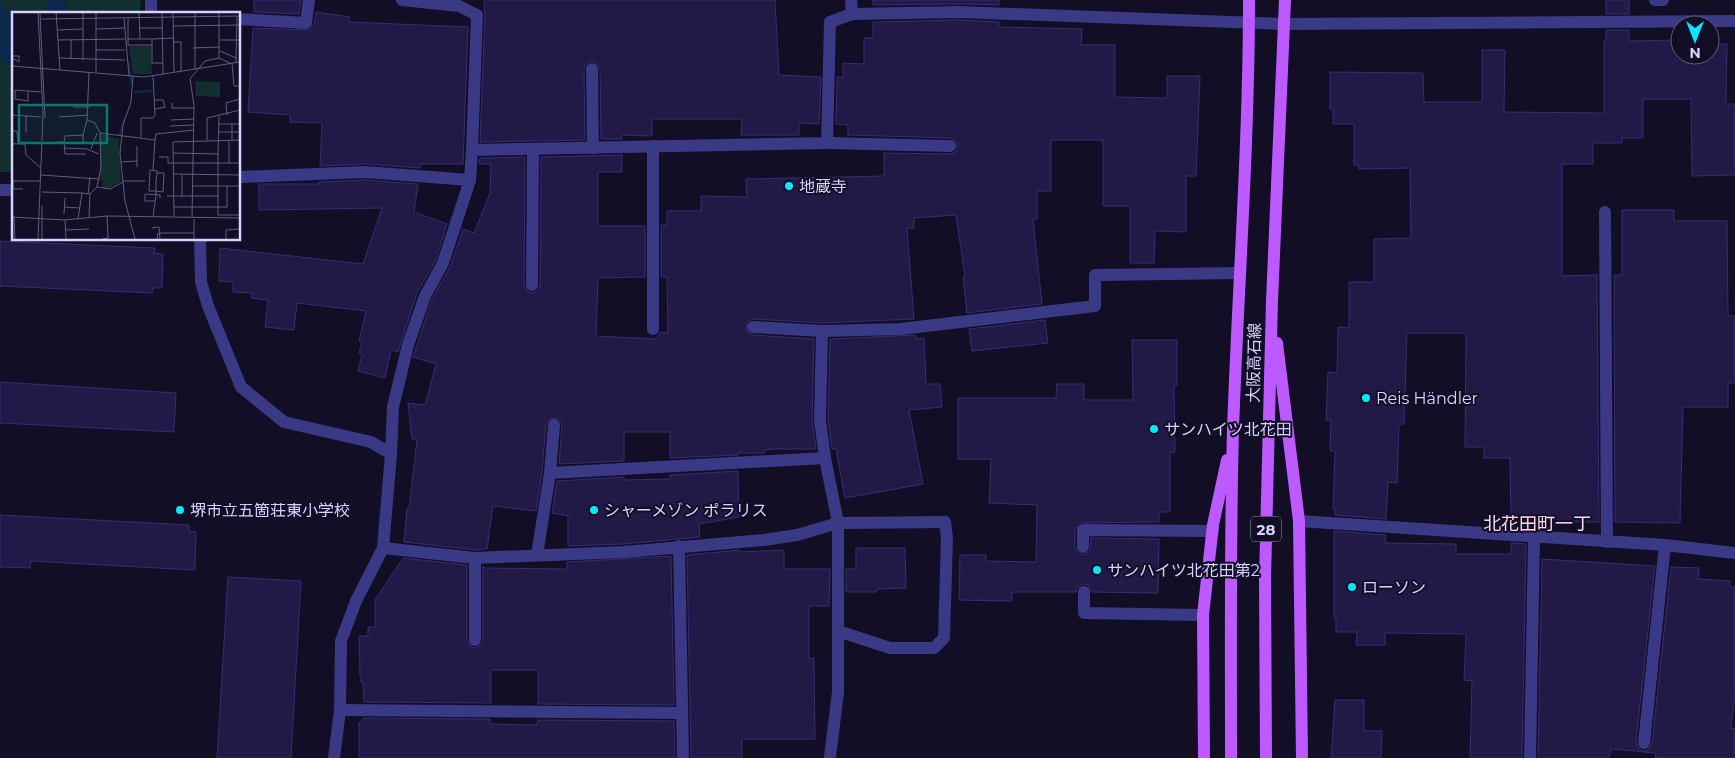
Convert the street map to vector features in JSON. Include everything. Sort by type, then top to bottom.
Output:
[{"type":"main road","name":"大阪高石線","points":[[1232,758],[1230,583],[1233,430],[1249,0]]},
{"type":"main road","name":"大阪高石線","points":[[1266,758],[1265,578],[1272,301],[1285,0]]},
{"type":"main road","points":[[1272,301],[1299,521],[1302,758]]},
{"type":"main road","points":[[1204,758],[1203,615],[1213,531],[1233,430]]},
{"type":"street","points":[[240,18],[306,23],[309,0]]},
{"type":"street","points":[[334,758],[340,710],[341,642],[356,601],[383,548],[393,407],[408,345],[425,296],[443,263],[470,180],[477,15],[460,3],[402,0]]},
{"type":"street","points":[[851,0],[852,14]]},
{"type":"street","points":[[1655,0],[1663,0]]},
{"type":"street","points":[[826,143],[830,22],[852,14],[958,12],[1284,24],[1735,21]]},
{"type":"street","points":[[592,69],[593,148]]},
{"type":"street","points":[[472,150],[826,143],[950,146]]},
{"type":"street","points":[[653,146],[653,329]]},
{"type":"street","points":[[532,285],[533,149]]},
{"type":"street","points":[[240,177],[365,172],[470,180]]},
{"type":"street","points":[[1605,212],[1607,542]]},
{"type":"street","points":[[200,240],[201,282],[208,306],[241,387],[284,422],[371,442],[391,454]]},
{"type":"street","points":[[752,327],[822,331],[901,329],[1095,306],[1095,275],[1240,273]]},
{"type":"street","points":[[822,331],[820,420],[825,458],[838,523],[838,692],[830,757]]},
{"type":"street","points":[[538,555],[550,473],[554,425]]},
{"type":"street","points":[[550,473],[825,458]]},
{"type":"street","points":[[1299,521],[1665,546],[1735,553]]},
{"type":"street","points":[[383,548],[474,558],[624,552],[764,540],[797,534],[838,523],[944,522],[947,538],[944,638],[934,648],[890,648],[838,630]]},
{"type":"street","points":[[1083,548],[1083,530],[1213,531]]},
{"type":"street","points":[[1530,758],[1534,538]]},
{"type":"street","points":[[679,546],[683,758]]},
{"type":"street","points":[[1644,743],[1665,546]]},
{"type":"street","points":[[474,558],[474,640]]},
{"type":"street","points":[[1084,592],[1084,613],[1203,615]]},
{"type":"street","points":[[340,710],[682,713]]},
{"type":"green space","points":[[0,0],[141,0],[140,12],[12,12],[12,172],[0,172]]},
{"type":"water","points":[[49,0],[66,0],[67,12],[46,12]]},
{"type":"water","points":[[0,2],[4,9],[12,15],[12,67],[0,59]]},
{"type":"building","points":[[254,0],[301,0],[299,14],[254,12]]},
{"type":"building","points":[[484,0],[775,0],[779,75],[821,77],[819,124],[799,123],[799,135],[741,135],[742,119],[652,119],[652,136],[622,135],[622,139],[601,139],[600,69],[596,62],[591,61],[585,65],[584,69],[585,140],[480,142]]},
{"type":"building","points":[[873,0],[999,0],[999,5],[873,5]]},
{"type":"building","points":[[1606,0],[1629,0],[1629,14],[1606,14]]},
{"type":"building","points":[[316,12],[350,17],[349,22],[468,27],[463,164],[420,164],[420,168],[366,164],[320,166],[322,123],[290,122],[290,115],[248,112],[253,28],[309,30],[314,24]]},
{"type":"building","points":[[959,20],[999,22],[999,27],[1082,29],[1081,45],[1115,45],[1115,97],[1167,98],[1167,76],[1200,76],[1196,176],[1186,176],[1186,232],[1155,231],[1154,263],[1130,263],[1130,206],[1103,206],[1103,140],[1051,140],[1051,191],[1037,191],[1037,219],[1033,219],[1042,304],[967,313],[963,277],[965,276],[956,215],[914,218],[914,228],[907,228],[914,319],[822,323],[753,319],[747,322],[746,330],[752,335],[814,339],[812,420],[816,449],[775,449],[764,450],[764,453],[670,458],[670,432],[624,432],[624,461],[559,464],[562,425],[559,419],[551,418],[546,424],[542,472],[536,511],[493,506],[487,549],[475,550],[404,542],[417,439],[412,439],[408,403],[425,405],[436,364],[413,357],[432,299],[450,267],[463,229],[474,233],[490,193],[491,164],[479,164],[480,158],[525,157],[524,285],[528,292],[532,293],[539,290],[540,285],[541,157],[622,155],[622,172],[598,172],[598,226],[645,226],[645,277],[598,278],[596,336],[656,339],[660,332],[668,333],[667,277],[661,277],[661,225],[667,225],[667,211],[701,211],[701,196],[747,197],[746,179],[884,176],[884,153],[950,154],[957,151],[957,143],[951,138],[848,135],[848,125],[836,124],[837,77],[843,78],[843,63],[864,64],[864,38],[873,38],[873,22]]},
{"type":"building","points":[[1606,30],[1629,30],[1629,41],[1670,40],[1670,65],[1720,65],[1720,44],[1727,44],[1726,104],[1735,104],[1735,175],[1692,176],[1691,99],[1643,99],[1643,138],[1622,138],[1622,143],[1593,143],[1593,164],[1562,164],[1562,276],[1597,275],[1599,522],[1539,522],[1539,529],[1511,527],[1510,458],[1484,458],[1484,447],[1465,447],[1466,333],[1407,333],[1404,424],[1399,424],[1397,483],[1388,482],[1386,519],[1335,515],[1335,509],[1333,509],[1335,451],[1330,451],[1331,420],[1326,420],[1328,372],[1337,373],[1338,327],[1349,328],[1349,282],[1374,282],[1374,239],[1411,238],[1410,168],[1359,169],[1359,165],[1354,165],[1354,124],[1333,124],[1333,109],[1330,109],[1330,72],[1423,73],[1424,102],[1482,102],[1482,50],[1505,50],[1504,112],[1604,113],[1604,40],[1606,40]]},
{"type":"building","points":[[365,180],[418,184],[414,212],[447,224],[436,260],[417,293],[398,352],[391,350],[385,378],[358,371],[362,354],[359,353],[362,342],[359,341],[366,311],[297,303],[294,330],[265,327],[268,300],[252,298],[252,293],[233,292],[233,282],[219,281],[220,248],[363,264],[382,208],[259,210],[259,184],[319,184],[319,182]]},
{"type":"building","points":[[1622,210],[1674,210],[1674,221],[1727,221],[1728,316],[1735,316],[1735,383],[1728,383],[1728,407],[1683,407],[1680,523],[1615,522],[1614,275],[1622,275]]},
{"type":"building","points":[[0,241],[155,248],[154,253],[163,254],[162,288],[153,288],[152,293],[0,286]]},
{"type":"building","points":[[1045,320],[1048,343],[972,351],[969,329]]},
{"type":"building","points":[[915,335],[916,339],[924,338],[926,384],[940,384],[942,407],[909,410],[923,484],[845,498],[836,449],[832,449],[828,420],[830,339]]},
{"type":"building","points":[[1132,340],[1177,340],[1177,385],[1174,385],[1175,452],[1170,452],[1170,512],[1159,512],[1159,522],[1079,523],[1075,530],[1075,547],[1079,554],[1083,555],[1090,551],[1091,538],[1159,539],[1158,593],[1092,592],[1088,585],[1084,584],[1077,588],[1076,592],[1012,592],[1012,601],[959,600],[960,555],[986,555],[986,561],[1036,562],[1037,505],[989,503],[991,459],[958,459],[958,398],[1056,398],[1057,384],[1084,384],[1084,400],[1133,400]]},
{"type":"building","points":[[0,382],[176,393],[174,432],[0,423]]},
{"type":"building","points":[[738,471],[739,517],[699,524],[700,537],[623,544],[568,546],[568,516],[552,513],[557,481],[624,477],[624,480],[670,479],[670,475]]},
{"type":"building","points":[[0,515],[189,525],[189,531],[196,532],[195,570],[31,561],[30,568],[0,567]]},
{"type":"building","points":[[1334,531],[1386,535],[1385,543],[1456,544],[1456,554],[1511,554],[1511,543],[1526,544],[1522,758],[1470,758],[1472,681],[1464,680],[1466,634],[1385,633],[1385,645],[1356,645],[1357,632],[1336,632],[1336,618],[1334,618]]},
{"type":"building","points":[[856,548],[905,548],[906,588],[877,589],[877,592],[846,592],[846,569],[856,569]]},
{"type":"building","points":[[740,550],[740,552],[784,550],[784,569],[830,569],[829,606],[809,606],[809,659],[814,658],[815,739],[742,739],[742,758],[691,758],[687,555]]},
{"type":"building","points":[[671,556],[674,705],[538,704],[538,670],[491,670],[491,703],[364,702],[363,682],[361,682],[360,676],[359,636],[368,636],[368,627],[375,627],[375,600],[403,558],[467,565],[467,640],[471,647],[475,648],[482,644],[483,640],[483,566],[484,568],[567,569],[567,562]]},
{"type":"building","points":[[1542,559],[1655,566],[1636,742],[1637,747],[1643,751],[1648,750],[1652,744],[1671,567],[1699,568],[1698,579],[1730,581],[1730,587],[1735,587],[1735,692],[1731,729],[1735,728],[1735,758],[1655,758],[1656,753],[1611,749],[1609,758],[1538,758]]},
{"type":"building","points":[[228,577],[301,581],[291,758],[217,758]]},
{"type":"building","points":[[1335,700],[1364,700],[1364,731],[1382,731],[1381,758],[1331,758]]},
{"type":"building","points":[[364,718],[490,719],[490,724],[537,725],[538,720],[674,721],[675,758],[359,758],[359,723]]},
{"type":"place","name":"地蔵寺","points":[[789,186]]},
{"type":"place","name":"Reis Händler","points":[[1366,398]]},
{"type":"place","name":"サンハイツ北花田","points":[[1154,429]]},
{"type":"place","name":"堺市立五箇荘東小学校","points":[[180,510]]},
{"type":"place","name":"シャーメゾン ポラリス","points":[[594,510]]},
{"type":"place","name":"サンハイツ北花田第2","points":[[1097,570]]},
{"type":"place","name":"ローソン","points":[[1352,587]]},
{"type":"district","name":"北花田町一丁","points":[[1537,524]]}]
